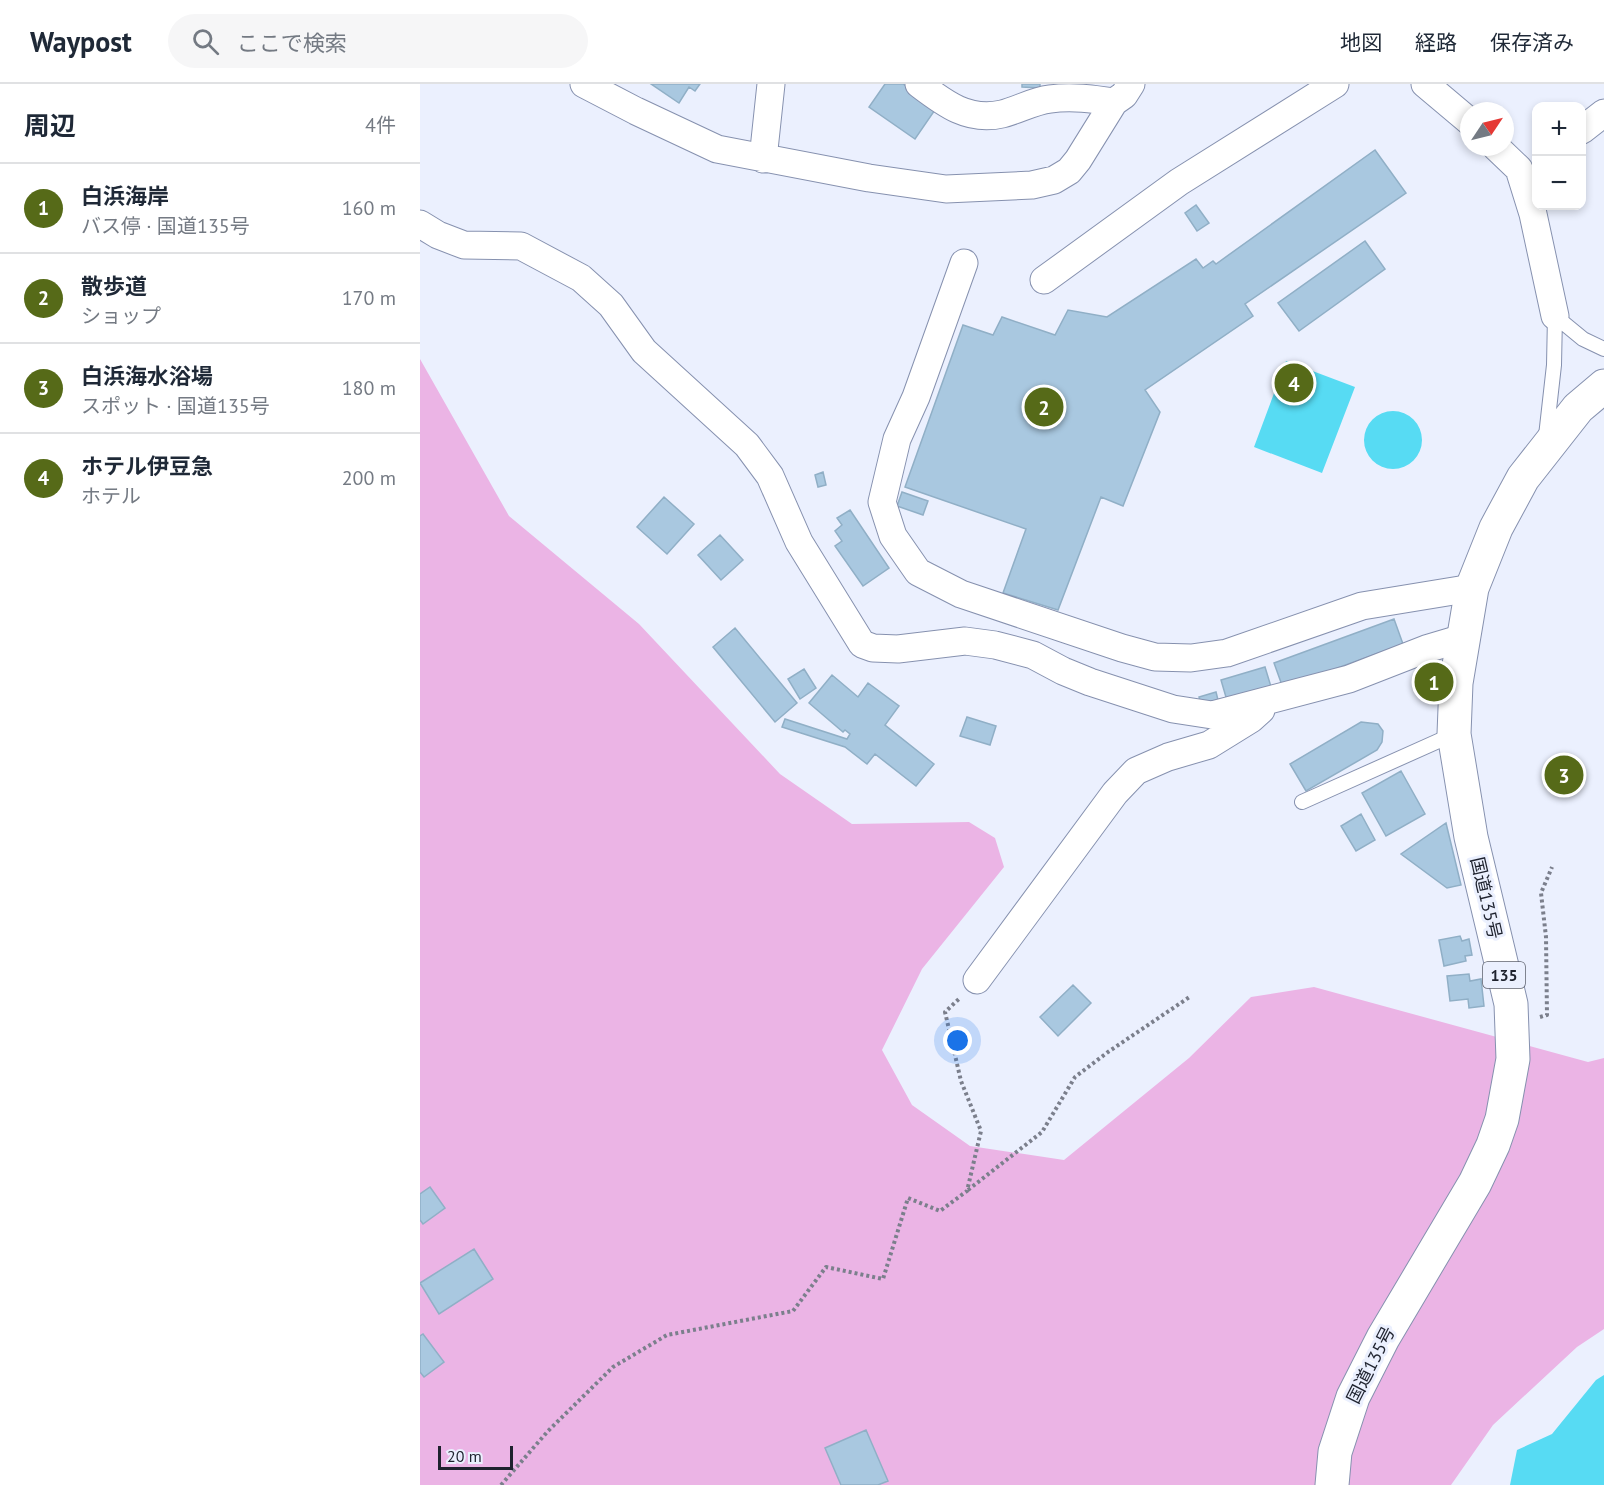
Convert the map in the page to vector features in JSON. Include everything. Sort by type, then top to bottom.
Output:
[{"type":"highway","name":"国道135号","points":[[1332,1485],[1335,1452],[1353,1397],[1383,1338],[1475,1183],[1493,1145],[1502,1119],[1514,1059],[1511,1004],[1471,837],[1454,734],[1456,683],[1472,588],[1496,528],[1523,478],[1545,447],[1578,408],[1604,386]]},
{"type":"street","points":[[584,84],[717,148],[763,159],[869,178],[946,189],[1032,185],[1054,180],[1069,171],[1123,93]]},
{"type":"street","points":[[763,159],[771,84]]},
{"type":"street","points":[[919,84],[958,111],[972,116],[1000,114],[1049,99],[1123,93]]},
{"type":"street","points":[[1044,280],[1179,182],[1335,84]]},
{"type":"street","points":[[1425,84],[1460,113]]},
{"type":"street","points":[[1586,126],[1604,113]]},
{"type":"street","points":[[1513,156],[1528,164],[1533,214],[1555,316]]},
{"type":"street","points":[[420,224],[438,235],[464,245],[521,246],[581,278],[612,305],[654,362],[747,446],[770,477],[799,542],[862,644],[873,648],[898,649],[965,641],[995,645],[1034,655],[1063,671],[1090,682],[1173,709],[1212,716],[1349,679],[1426,649],[1463,638]]},
{"type":"street","points":[[964,263],[916,397],[897,439],[882,502],[892,536],[918,572],[961,594],[1122,648],[1155,657],[1173,658],[1227,654],[1362,606],[1472,588]]},
{"type":"street","points":[[977,980],[1115,793],[1136,771],[1168,757],[1209,745],[1251,719],[1272,700]]},
{"type":"lane","points":[[1555,316],[1583,339],[1604,349]]},
{"type":"lane","points":[[1545,447],[1554,365],[1555,316]]},
{"type":"lane","points":[[1302,802],[1454,734]]},
{"type":"path","points":[[1512,1022],[1547,1015],[1546,937],[1541,894],[1552,867]]},
{"type":"path","points":[[967,1191],[981,1131],[961,1081],[945,1012],[977,980]]},
{"type":"path","points":[[501,1485],[548,1431],[613,1367],[667,1335],[793,1311],[826,1267],[883,1279],[908,1198],[940,1211],[1042,1132],[1076,1077],[1108,1052],[1191,996]]},
{"type":"shaded area","points":[[420,359],[509,516],[639,624],[780,774],[852,824],[969,822],[995,838],[1004,867],[922,969],[882,1050],[912,1105],[970,1146],[1064,1160],[1189,1058],[1251,997],[1314,987],[1588,1062],[1604,1058],[1604,1329],[1577,1347],[1493,1425],[1451,1485],[420,1485]]},
{"type":"water","points":[[1286,361],[1355,387],[1322,473],[1254,447]]},
{"type":"water","points":[[1393,411],[1409,416],[1417,424],[1422,440],[1417,456],[1409,464],[1393,469],[1377,464],[1369,456],[1364,440],[1369,424],[1377,416]]},
{"type":"water","points":[[1604,1375],[1604,1485],[1510,1485],[1517,1450],[1552,1434],[1596,1380]]},
{"type":"building","points":[[651,84],[700,84],[695,91],[689,87],[679,103]]},
{"type":"building","points":[[885,84],[903,84],[937,107],[915,139],[869,107]]},
{"type":"building","points":[[1022,84],[1040,84],[1040,88],[1022,87]]},
{"type":"building","points":[[1375,150],[1406,193],[1245,304],[1253,316],[1145,390],[1160,412],[1123,506],[1101,497],[1058,610],[1003,593],[1026,529],[905,487],[963,325],[993,335],[1002,317],[1055,335],[1068,310],[1107,317],[1196,259],[1203,268],[1213,261],[1216,264]]},
{"type":"building","points":[[1196,205],[1209,223],[1197,231],[1185,213]]},
{"type":"building","points":[[1365,241],[1385,269],[1299,331],[1278,303]]},
{"type":"building","points":[[823,472],[826,485],[818,487],[815,475]]},
{"type":"building","points":[[902,492],[928,501],[923,515],[897,506]]},
{"type":"building","points":[[664,497],[694,524],[667,554],[637,527]]},
{"type":"building","points":[[850,510],[889,568],[863,586],[835,546],[842,541],[835,531],[842,525],[837,518]]},
{"type":"building","points":[[720,535],[743,560],[721,580],[698,555]]},
{"type":"building","points":[[1394,619],[1403,644],[1283,688],[1274,663]]},
{"type":"building","points":[[735,628],[797,703],[775,722],[713,647]]},
{"type":"building","points":[[1265,667],[1272,690],[1228,704],[1221,680]]},
{"type":"building","points":[[804,669],[816,688],[800,699],[788,679]]},
{"type":"building","points":[[832,675],[858,697],[868,683],[899,706],[885,725],[934,764],[916,786],[875,754],[867,764],[845,747],[782,727],[785,719],[847,739],[850,734],[845,730],[843,732],[809,703]]},
{"type":"building","points":[[1216,692],[1219,704],[1202,708],[1199,697]]},
{"type":"building","points":[[967,717],[996,726],[990,745],[960,736]]},
{"type":"building","points":[[1361,722],[1378,724],[1383,731],[1382,742],[1377,750],[1306,791],[1290,764]]},
{"type":"building","points":[[1401,771],[1425,814],[1386,836],[1362,793]]},
{"type":"building","points":[[1361,814],[1375,840],[1356,851],[1341,826]]},
{"type":"building","points":[[1446,823],[1461,885],[1447,888],[1401,854]]},
{"type":"building","points":[[1460,936],[1462,941],[1469,939],[1472,955],[1465,956],[1466,961],[1444,966],[1439,940]]},
{"type":"building","points":[[1469,974],[1470,981],[1481,979],[1484,1006],[1469,1008],[1468,999],[1450,1001],[1447,976]]},
{"type":"building","points":[[1073,985],[1091,1003],[1058,1036],[1040,1017]]},
{"type":"building","points":[[430,1187],[445,1208],[423,1224],[420,1220],[420,1194]]},
{"type":"building","points":[[474,1249],[493,1279],[439,1314],[420,1283]]},
{"type":"building","points":[[423,1334],[444,1362],[424,1377],[420,1372],[420,1336]]},
{"type":"building","points":[[866,1430],[888,1481],[878,1485],[841,1485],[825,1448]]},
{"type":"place","name":"ホテル伊豆急","points":[[1294,383]]},
{"type":"place","name":"散歩道","points":[[1044,407]]},
{"type":"place","name":"白浜海岸","points":[[1434,682]]},
{"type":"place","name":"白浜海水浴場","points":[[1564,775]]}]
